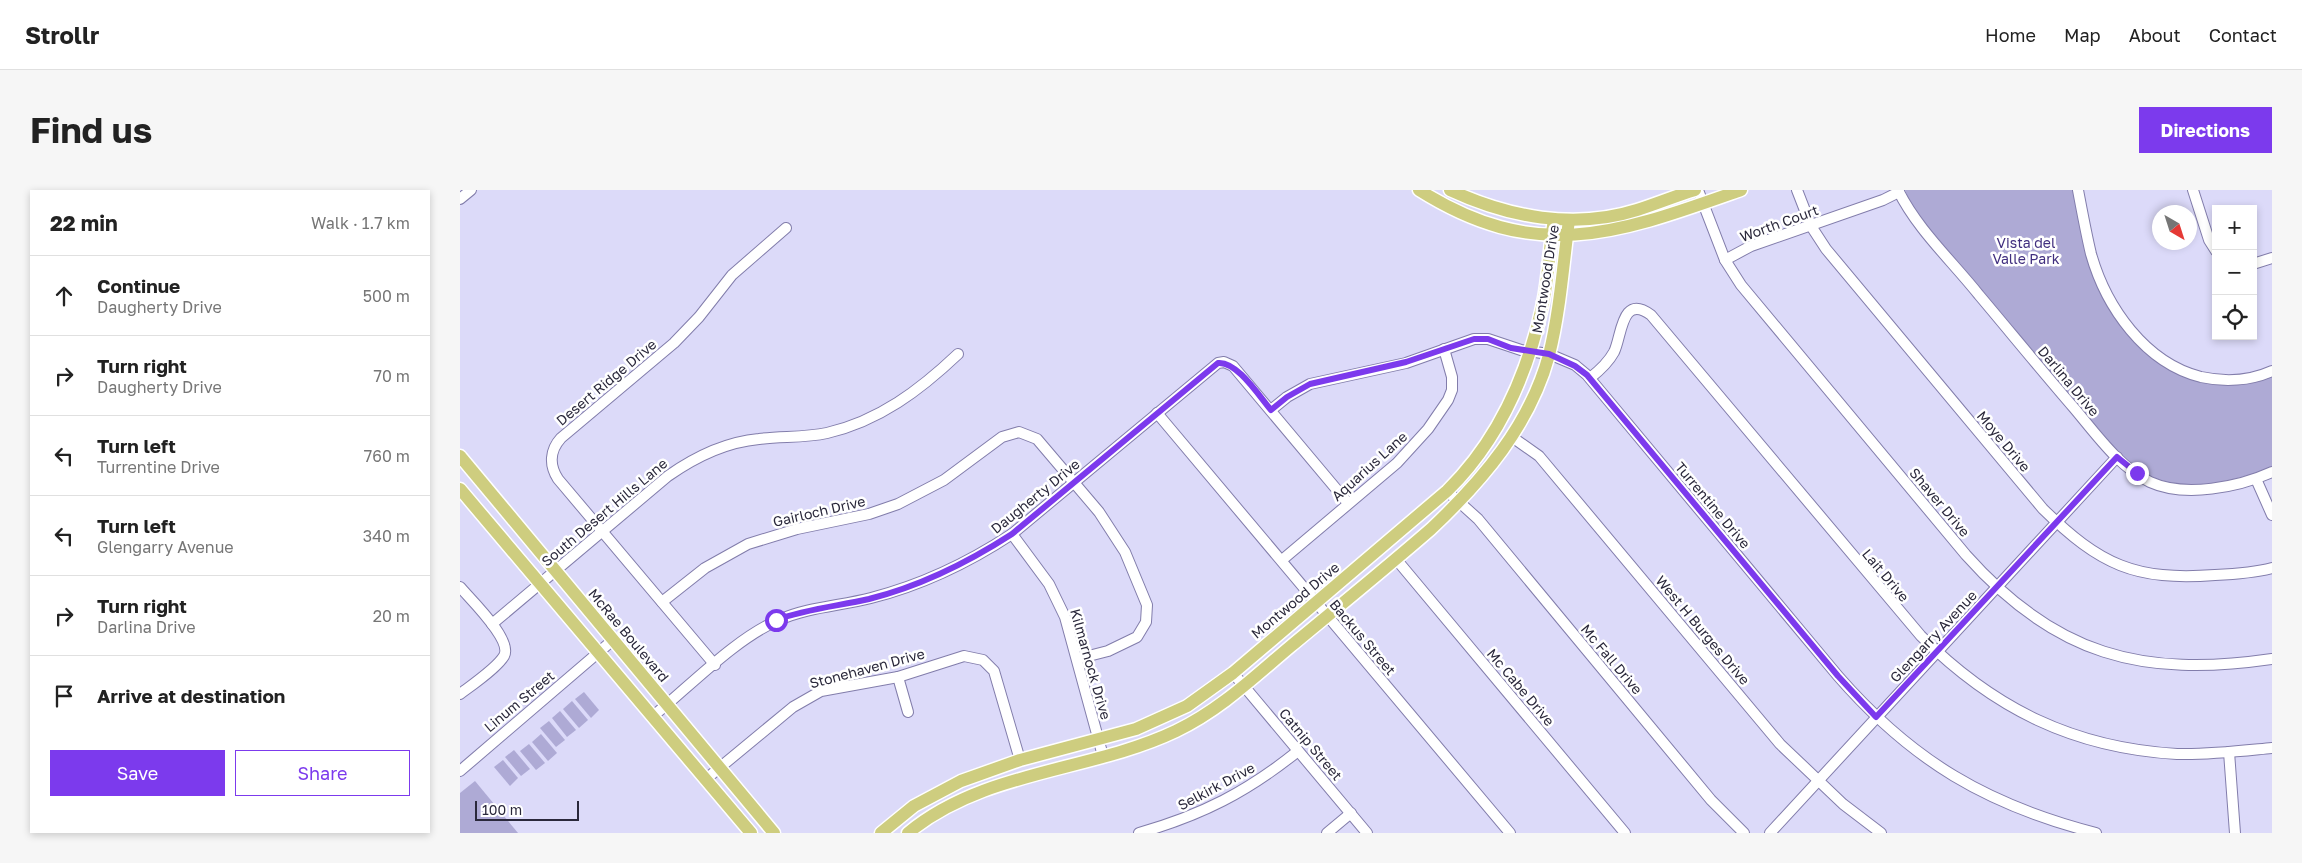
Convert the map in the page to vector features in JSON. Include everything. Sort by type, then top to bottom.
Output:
[{"type":"main road","points":[[1419,190],[1452,209],[1482,221],[1551,236],[1589,235],[1637,225],[1741,190]]},
{"type":"main road","points":[[1450,190],[1499,209],[1554,220],[1617,215],[1697,190]]},
{"type":"main road","name":"Montwood Drive","points":[[881,833],[914,806],[938,792],[984,772],[1020,760],[1136,729],[1172,714],[1202,696],[1447,491],[1469,467],[1488,441],[1517,388],[1531,351],[1543,302],[1554,220]]},
{"type":"main road","name":"Montwood Drive","points":[[908,833],[951,806],[989,788],[1138,746],[1177,731],[1214,710],[1396,559],[1459,502],[1488,471],[1512,437],[1537,387],[1549,354],[1563,275],[1569,220]]},
{"type":"main road","name":"McRae Boulevard","points":[[460,456],[720,767],[771,832]]},
{"type":"main road","points":[[460,489],[751,833]]},
{"type":"main road","points":[[682,751],[696,739]]},
{"type":"street","points":[[460,200],[471,190]]},
{"type":"street","name":"Shaver Drive","points":[[1697,190],[1725,260],[1741,285],[1966,555],[1996,587],[2030,615],[2051,629],[2087,647],[2109,655],[2140,662],[2175,665],[2272,659]]},
{"type":"street","name":"Moye Drive","points":[[1797,190],[1811,226],[1826,249],[2037,501],[2056,522],[2089,549],[2123,566],[2150,574],[2181,577],[2252,572],[2272,568]]},
{"type":"street","points":[[2078,190],[2091,253],[2104,285],[2127,325],[2154,354],[2178,369],[2211,379],[2234,380],[2272,371]]},
{"type":"street","points":[[2193,190],[2209,240],[2215,250]]},
{"type":"street","name":"Worth Court","points":[[1725,260],[1751,246],[1811,226],[1898,191]]},
{"type":"street","name":"Darlina Drive","points":[[1898,191],[1921,226],[2117,457],[2148,481],[2174,489],[2236,485],[2272,472]]},
{"type":"street","name":"Desert Ridge Drive","points":[[715,665],[555,475],[551,461],[554,447],[561,438],[674,343],[699,317],[732,274],[786,228]]},
{"type":"street","points":[[2257,263],[2272,258]]},
{"type":"street","name":"Lait Drive","points":[[1590,378],[1601,369],[1614,352],[1623,318],[1630,312],[1640,310],[1651,315],[1889,600],[1937,652],[1998,700],[2044,724],[2075,736],[2138,750],[2179,754],[2272,748]]},
{"type":"street","name":"Turrentine Drive","points":[[1271,410],[1292,393],[1310,384],[1406,362],[1465,341],[1480,338],[1549,354],[1575,366],[1590,378],[1838,676],[1876,717],[1931,762],[1978,791],[2050,821],[2096,833]]},
{"type":"street","name":"Aquarius Lane","points":[[1282,560],[1410,450],[1448,400],[1453,382],[1444,349]]},
{"type":"street","name":"South Desert Hills Lane","points":[[492,624],[668,476],[703,455],[740,442],[757,439],[805,437],[870,419],[906,398],[958,354]]},
{"type":"street","name":"Daugherty Drive","points":[[652,716],[746,639],[776,620],[800,612],[854,602],[914,585],[968,561],[1012,534],[1212,366],[1224,362],[1233,366],[1348,504]]},
{"type":"street","name":"Backus Street","points":[[1158,413],[1510,833]]},
{"type":"street","name":"Gairloch Drive","points":[[662,602],[705,568],[748,544],[788,531],[869,514],[926,491],[1006,435],[1020,432],[1037,439],[1099,512],[1125,552],[1142,591],[1148,613],[1146,622],[1137,637],[1108,651],[1077,659]]},
{"type":"street","name":"West H Burges Drive","points":[[1512,437],[1539,456],[1780,744],[1817,781],[1881,833]]},
{"type":"street","name":"Glengarry Avenue","points":[[1770,833],[2117,457]]},
{"type":"street","points":[[2256,479],[2272,515]]},
{"type":"street","name":"Mc Fall Drive","points":[[1447,491],[1478,520],[1711,800],[1744,833]]},
{"type":"street","name":"Kilmarnock Drive","points":[[1012,534],[1039,569],[1058,600],[1077,659],[1103,756]]},
{"type":"street","name":"Mc Cabe Drive","points":[[1396,559],[1625,833]]},
{"type":"street","points":[[460,587],[505,641],[506,653],[501,660],[460,694]]},
{"type":"street","name":"Linum Street","points":[[460,771],[613,640]]},
{"type":"street","name":"Stonehaven Drive","points":[[706,779],[794,707],[814,694],[833,688],[898,678],[959,656],[969,656],[983,660],[989,665],[997,678],[1020,760]]},
{"type":"street","name":"Catnip Street","points":[[1233,672],[1367,833]]},
{"type":"street","points":[[898,678],[908,712]]},
{"type":"street","name":"Selkirk Drive","points":[[1139,833],[1173,824],[1209,809],[1258,781],[1298,751]]},
{"type":"street","points":[[2229,752],[2235,833]]},
{"type":"street","points":[[1327,833],[1351,813]]},
{"type":"green space","name":"Vista del Valle Park","points":[[1905,190],[2074,190],[2088,254],[2123,325],[2151,358],[2175,372],[2190,378],[2243,384],[2272,377],[2272,467],[2242,477],[2208,484],[2175,483],[2159,480],[2137,468],[2113,446],[1925,223],[1909,201]]},
{"type":"green space","points":[[584,692],[599,710],[591,718],[575,699]]},
{"type":"green space","points":[[572,701],[588,720],[579,728],[563,709]]},
{"type":"green space","points":[[560,711],[576,730],[567,737],[552,718]]},
{"type":"green space","points":[[549,721],[565,740],[556,747],[540,728]]},
{"type":"green space","points":[[541,734],[557,753],[548,761],[532,742]]},
{"type":"green space","points":[[529,744],[545,763],[536,770],[520,751]]},
{"type":"green space","points":[[514,750],[530,769],[521,776],[505,757]]},
{"type":"green space","points":[[503,760],[518,778],[510,786],[494,767]]},
{"type":"green space","points":[[475,781],[518,833],[460,833],[460,793]]},
{"type":"route","points":[[776,620],[800,612],[873,598],[900,590],[968,561],[1012,534],[1212,366],[1218,363],[1224,362],[1233,366],[1271,410],[1298,390],[1321,380],[1406,362],[1433,354],[1465,341],[1488,339],[1511,348],[1549,354],[1563,359],[1587,375],[1838,676],[1876,717],[2117,457],[2137,473]]}]
